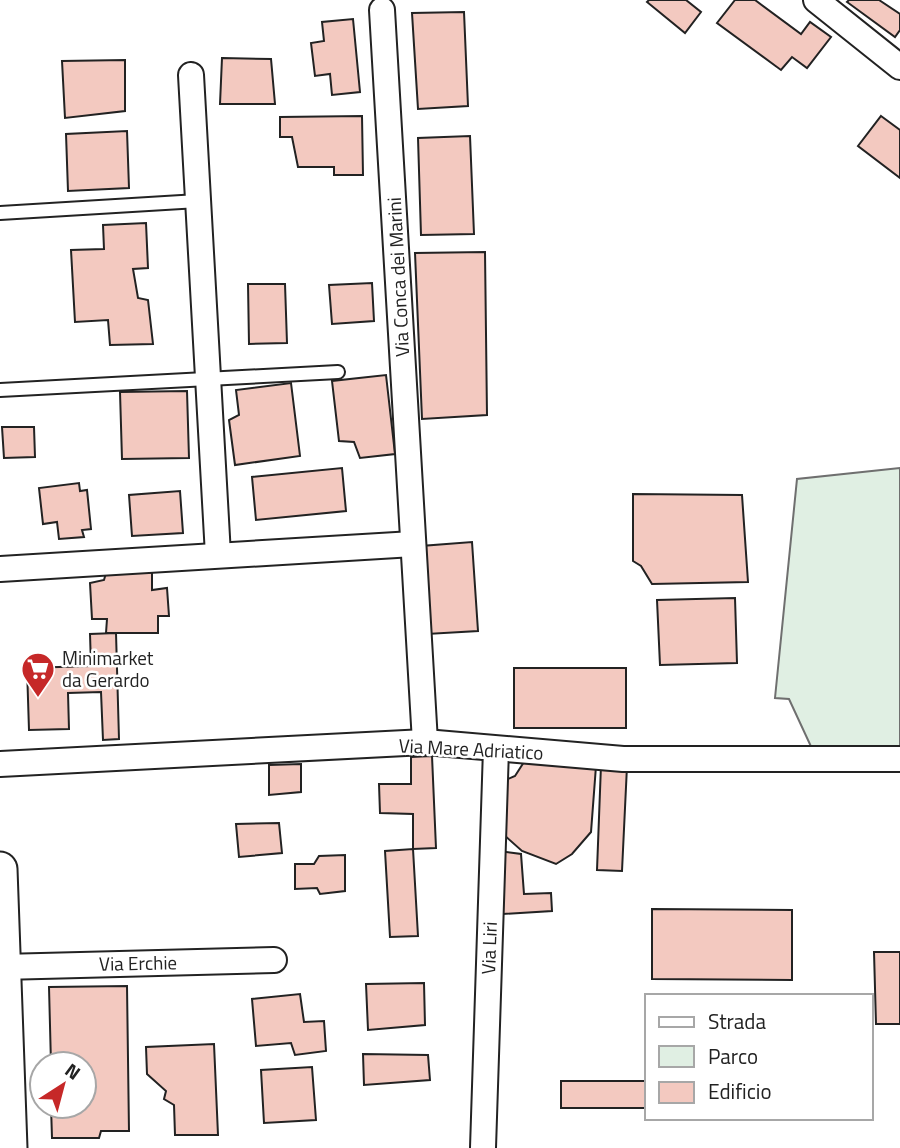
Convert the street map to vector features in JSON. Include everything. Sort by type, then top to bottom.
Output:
[{"type":"main road","points":[[0,869],[10,1148]]},
{"type":"street","points":[[816,0],[900,67]]},
{"type":"street","name":"Via Conca dei Marini","points":[[382,10],[425,743]]},
{"type":"street","points":[[191,75],[218,555]]},
{"type":"street","points":[[0,569],[413,544]]},
{"type":"street","name":"Via Mare Adriatico","points":[[0,764],[425,743],[622,759],[900,759]]},
{"type":"street","name":"Via Liri","points":[[483,1148],[496,749]]},
{"type":"street","name":"Via Erchie","points":[[2,967],[274,960]]},
{"type":"lane","points":[[0,213],[198,201]]},
{"type":"lane","points":[[0,390],[338,372]]},
{"type":"green space","points":[[900,468],[900,753],[814,753],[789,699],[775,698],[797,479]]},
{"type":"building","points":[[686,0],[701,12],[685,33],[647,2]]},
{"type":"building","points":[[735,0],[755,0],[801,34],[810,22],[831,37],[807,68],[792,57],[781,70],[717,23]]},
{"type":"building","points":[[879,0],[900,14],[900,30],[895,37],[847,2]]},
{"type":"building","points":[[464,12],[468,106],[418,109],[412,13]]},
{"type":"building","points":[[353,19],[360,92],[332,95],[330,74],[315,76],[311,43],[324,41],[322,22]]},
{"type":"building","points":[[222,58],[271,59],[275,104],[220,104]]},
{"type":"building","points":[[125,60],[125,111],[65,118],[62,61]]},
{"type":"building","points":[[362,116],[363,175],[334,175],[334,167],[298,167],[292,137],[280,137],[280,117]]},
{"type":"building","points":[[881,116],[900,130],[900,178],[858,146]]},
{"type":"building","points":[[127,131],[129,188],[68,191],[66,134]]},
{"type":"building","points":[[470,136],[474,234],[421,235],[418,138]]},
{"type":"building","points":[[146,223],[148,268],[133,269],[138,298],[148,300],[153,344],[110,345],[108,320],[75,322],[71,250],[104,249],[103,225]]},
{"type":"building","points":[[485,252],[487,415],[422,419],[415,253]]},
{"type":"building","points":[[372,283],[374,321],[332,324],[329,285]]},
{"type":"building","points":[[248,284],[285,284],[287,343],[249,344]]},
{"type":"building","points":[[386,375],[395,454],[360,458],[354,442],[339,441],[332,381]]},
{"type":"building","points":[[291,383],[300,456],[235,465],[229,420],[239,415],[236,390]]},
{"type":"building","points":[[187,391],[189,458],[122,459],[120,392]]},
{"type":"building","points":[[2,427],[34,427],[35,457],[4,458]]},
{"type":"building","points":[[342,468],[346,511],[256,520],[252,477]]},
{"type":"building","points":[[79,483],[80,491],[87,490],[91,529],[82,530],[84,537],[59,539],[57,522],[43,524],[39,488]]},
{"type":"building","points":[[180,491],[183,533],[132,536],[129,495]]},
{"type":"building","points":[[633,494],[742,495],[748,582],[652,584],[641,566],[633,561]]},
{"type":"building","points":[[472,542],[478,631],[427,634],[421,546]]},
{"type":"building","points":[[152,572],[152,590],[167,588],[169,616],[158,616],[158,633],[106,633],[107,619],[92,619],[90,583],[104,580],[106,573]]},
{"type":"building","points":[[735,598],[737,663],[660,665],[657,600]]},
{"type":"building","points":[[116,633],[119,739],[103,740],[101,692],[68,693],[69,729],[29,730],[27,668],[91,666],[90,634]]},
{"type":"building","points":[[514,668],[626,668],[626,728],[514,728]]},
{"type":"building","points":[[432,756],[436,848],[413,849],[413,814],[380,813],[379,784],[411,784],[411,757]]},
{"type":"building","points":[[524,762],[596,766],[591,832],[572,854],[556,864],[522,851],[503,834],[501,782],[515,776]]},
{"type":"building","points":[[301,764],[301,792],[269,795],[269,765]]},
{"type":"building","points":[[601,765],[627,766],[622,871],[597,870]]},
{"type":"building","points":[[279,823],[282,853],[239,857],[236,824]]},
{"type":"building","points":[[413,849],[418,936],[390,937],[385,851]]},
{"type":"building","points":[[499,851],[521,854],[524,894],[551,893],[552,911],[503,914]]},
{"type":"building","points":[[345,855],[345,891],[320,894],[317,888],[295,889],[295,864],[314,864],[319,856]]},
{"type":"building","points":[[652,909],[792,910],[792,980],[652,979]]},
{"type":"building","points":[[874,952],[900,952],[900,1024],[876,1024]]},
{"type":"building","points":[[424,983],[425,1025],[368,1030],[366,984]]},
{"type":"building","points":[[127,986],[129,1131],[101,1131],[99,1138],[52,1138],[51,1120],[98,1120],[98,1050],[51,1050],[49,987]]},
{"type":"building","points":[[300,994],[304,1022],[324,1021],[326,1051],[295,1055],[291,1043],[256,1046],[252,999]]},
{"type":"building","points":[[214,1044],[218,1135],[175,1135],[174,1105],[164,1099],[166,1091],[147,1074],[146,1047]]},
{"type":"building","points":[[363,1054],[428,1055],[430,1080],[364,1085]]},
{"type":"building","points":[[312,1067],[316,1120],[264,1123],[261,1070]]},
{"type":"building","points":[[561,1081],[645,1081],[645,1108],[561,1108]]},
{"type":"place","name":"Minimarket da Gerardo","points":[[38,699]]}]
